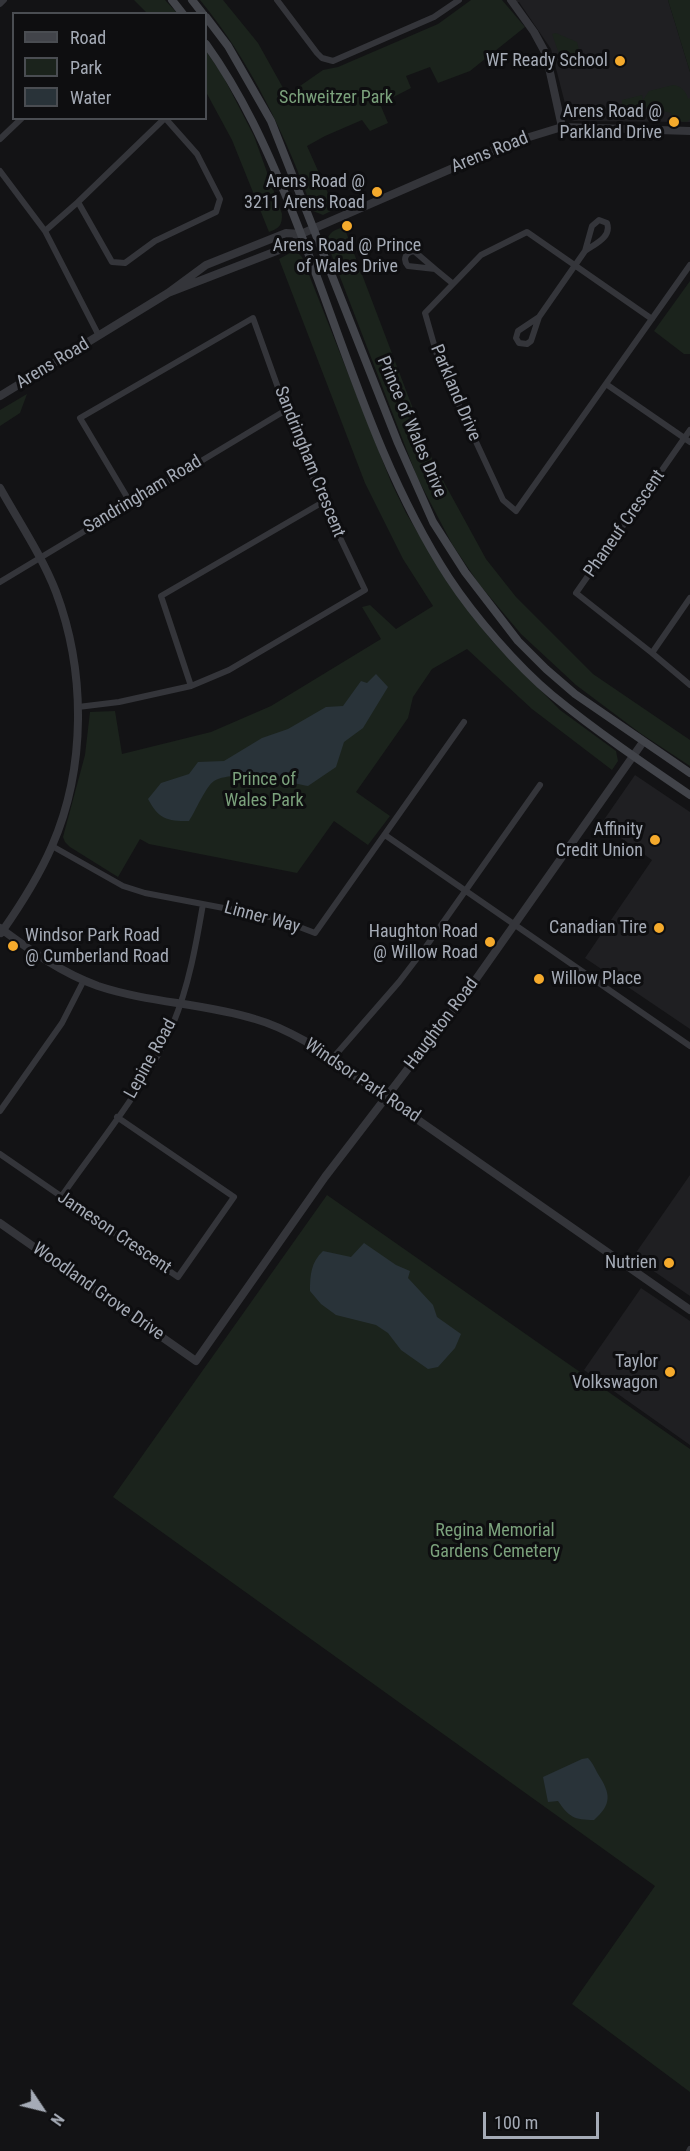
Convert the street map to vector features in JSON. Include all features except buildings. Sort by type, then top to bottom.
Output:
[{"type":"main road","points":[[172,0],[181,12]]},
{"type":"main road","points":[[192,0],[201,12]]},
{"type":"main road","name":"Prince of Wales Drive","points":[[207,18],[228,46],[271,121],[398,443],[433,522],[465,572],[518,641],[546,669],[575,694],[690,773]]},
{"type":"main road","name":"Prince of Wales Drive","points":[[207,45],[235,87],[276,172],[390,466],[419,529],[450,579],[492,633],[550,693],[690,795]]},
{"type":"street","points":[[0,3],[4,0]]},
{"type":"street","points":[[277,0],[317,53],[322,58],[333,61],[434,17],[459,0]]},
{"type":"street","points":[[511,0],[534,32],[546,54],[562,127]]},
{"type":"street","points":[[0,139],[20,120]]},
{"type":"street","points":[[45,231],[164,120]]},
{"type":"street","points":[[78,202],[112,262],[119,264],[124,263],[155,241],[216,212],[220,199],[196,154],[166,120]]},
{"type":"street","name":"Arens Road","points":[[0,396],[168,293],[206,265],[286,233],[301,234],[315,229],[513,142],[562,127],[690,130]]},
{"type":"street","points":[[0,171],[45,231],[99,336]]},
{"type":"street","points":[[539,317],[518,331],[516,336],[519,343],[527,344],[531,341],[539,317],[585,251],[608,234],[608,225],[604,221],[599,220],[593,223],[585,251]]},
{"type":"street","name":"Parkland Drive","points":[[652,319],[527,232],[481,255],[425,313],[439,362],[503,500],[516,511],[652,319],[690,265]]},
{"type":"street","name":"Arens Road","points":[[168,293],[292,245],[301,234]]},
{"type":"street","points":[[435,268],[410,268],[405,262],[405,256],[409,252],[417,252],[452,283]]},
{"type":"street","name":"Sandringham Crescent","points":[[78,706],[119,702],[191,686],[229,670],[364,590],[323,502],[286,410],[253,318],[80,418],[130,502]]},
{"type":"street","points":[[606,384],[687,440],[690,430]]},
{"type":"street","name":"Sandringham Road","points":[[0,582],[286,410]]},
{"type":"street","name":"Phaneuf Crescent","points":[[652,653],[576,593],[687,440]]},
{"type":"street","points":[[0,488],[56,591],[65,618],[74,664],[78,706],[72,778],[52,846],[1,931]]},
{"type":"street","points":[[191,686],[161,596],[323,502]]},
{"type":"street","points":[[690,598],[652,653],[690,685]]},
{"type":"street","points":[[464,722],[385,835],[690,1046]]},
{"type":"street","name":"Haughton Road","points":[[196,1361],[325,1177],[469,989],[643,742]]},
{"type":"street","points":[[332,1059],[413,965],[540,784]]},
{"type":"street","name":"Linner Way","points":[[52,846],[123,886],[145,893],[276,918],[315,933],[385,835]]},
{"type":"street","name":"Lepine Road","points":[[61,1197],[159,1053],[180,1004],[193,961],[203,904]]},
{"type":"street","name":"Windsor Park Road","points":[[1,931],[51,964],[84,980],[124,993],[231,1013],[268,1023],[305,1041],[690,1310]]},
{"type":"street","points":[[0,1111],[62,1023],[84,980]]},
{"type":"street","name":"Jameson Crescent","points":[[0,1154],[178,1277],[234,1197],[117,1117]]},
{"type":"street","name":"Woodland Grove Drive","points":[[0,1223],[196,1361]]},
{"type":"shaded area","name":"WF Ready School","points":[[511,0],[668,0],[690,72],[690,122],[574,121],[569,119],[551,49],[519,2],[513,3]]},
{"type":"shaded area","points":[[635,775],[690,812],[690,1029],[585,958],[652,860],[601,824]]},
{"type":"shaded area","points":[[690,1175],[690,1296],[633,1257]]},
{"type":"shaded area","points":[[641,1288],[690,1321],[690,1445],[584,1370]]},
{"type":"green space","points":[[134,0],[165,0],[176,12],[146,12]]},
{"type":"green space","name":"Schweitzer Park","points":[[200,0],[223,0],[258,43],[287,95],[323,70],[338,67],[438,24],[471,0],[502,0],[525,27],[470,71],[438,83],[430,67],[406,76],[411,88],[380,104],[388,123],[370,131],[362,120],[307,146],[335,209],[323,215],[313,211],[279,128],[251,74]]},
{"type":"green space","points":[[668,0],[690,0],[690,72]]},
{"type":"green space","points":[[556,33],[577,42],[579,50],[570,65],[563,65],[552,34]]},
{"type":"green space","points":[[207,52],[223,76],[254,136],[282,214],[280,226],[276,229],[269,232],[232,140],[207,94]]},
{"type":"green space","points":[[673,85],[681,88],[688,99],[690,98],[690,119],[687,122],[671,121],[671,113],[647,107],[643,110],[622,105],[622,100],[642,95],[643,100],[649,91]]},
{"type":"green space","points":[[344,227],[434,464],[486,559],[516,597],[593,674],[690,740],[690,766],[640,733],[576,685],[521,634],[479,584],[452,544],[417,477],[327,243],[332,232]]},
{"type":"green space","name":"Prince of Wales Park","points":[[290,253],[298,253],[302,257],[391,482],[406,513],[447,582],[492,641],[560,710],[616,751],[618,761],[612,770],[532,709],[467,649],[432,669],[413,697],[408,718],[356,792],[390,816],[368,845],[334,821],[297,873],[149,844],[140,839],[118,877],[70,847],[63,837],[85,755],[90,712],[115,711],[122,754],[211,732],[271,706],[381,639],[362,607],[370,605],[396,629],[433,606],[403,559],[365,483],[279,259]]},
{"type":"green space","points":[[690,281],[690,354],[684,354],[654,331]]},
{"type":"green space","points":[[27,394],[20,413],[0,426],[0,410]]},
{"type":"green space","name":"Regina Memorial Gardens Cemetery","points":[[327,1195],[690,1449],[690,2092],[572,2004],[655,1886],[113,1497]]},
{"type":"water","points":[[376,674],[388,687],[363,728],[344,742],[336,767],[308,786],[247,776],[223,778],[211,784],[189,821],[164,818],[148,799],[161,783],[189,774],[198,762],[224,761],[262,738],[288,729],[326,707],[343,706],[361,681],[367,683]]},
{"type":"water","points":[[364,1243],[396,1265],[410,1271],[408,1278],[433,1305],[437,1317],[461,1334],[455,1348],[438,1367],[428,1369],[401,1350],[388,1333],[376,1325],[336,1315],[321,1304],[310,1291],[312,1269],[323,1251],[351,1257]]},
{"type":"water","points":[[588,1758],[605,1787],[608,1799],[604,1809],[594,1820],[581,1819],[569,1814],[558,1801],[548,1802],[543,1777]]},
{"type":"place","name":"WF Ready School","points":[[620,61]]},
{"type":"place","name":"Arens Road @ Parkland Drive","points":[[674,122]]},
{"type":"place","name":"Arens Road @ 3211 Arens Road","points":[[377,192]]},
{"type":"place","name":"Arens Road @ Prince of Wales Drive","points":[[347,226]]},
{"type":"place","name":"Affinity Credit Union","points":[[655,840]]},
{"type":"place","name":"Canadian Tire","points":[[659,928]]},
{"type":"place","name":"Haughton Road @ Willow Road","points":[[490,942]]},
{"type":"place","name":"Windsor Park Road @ Cumberland Road","points":[[13,946]]},
{"type":"place","name":"Willow Place","points":[[539,979]]},
{"type":"place","name":"Nutrien","points":[[669,1263]]},
{"type":"place","name":"Taylor Volkswagon","points":[[670,1372]]}]
